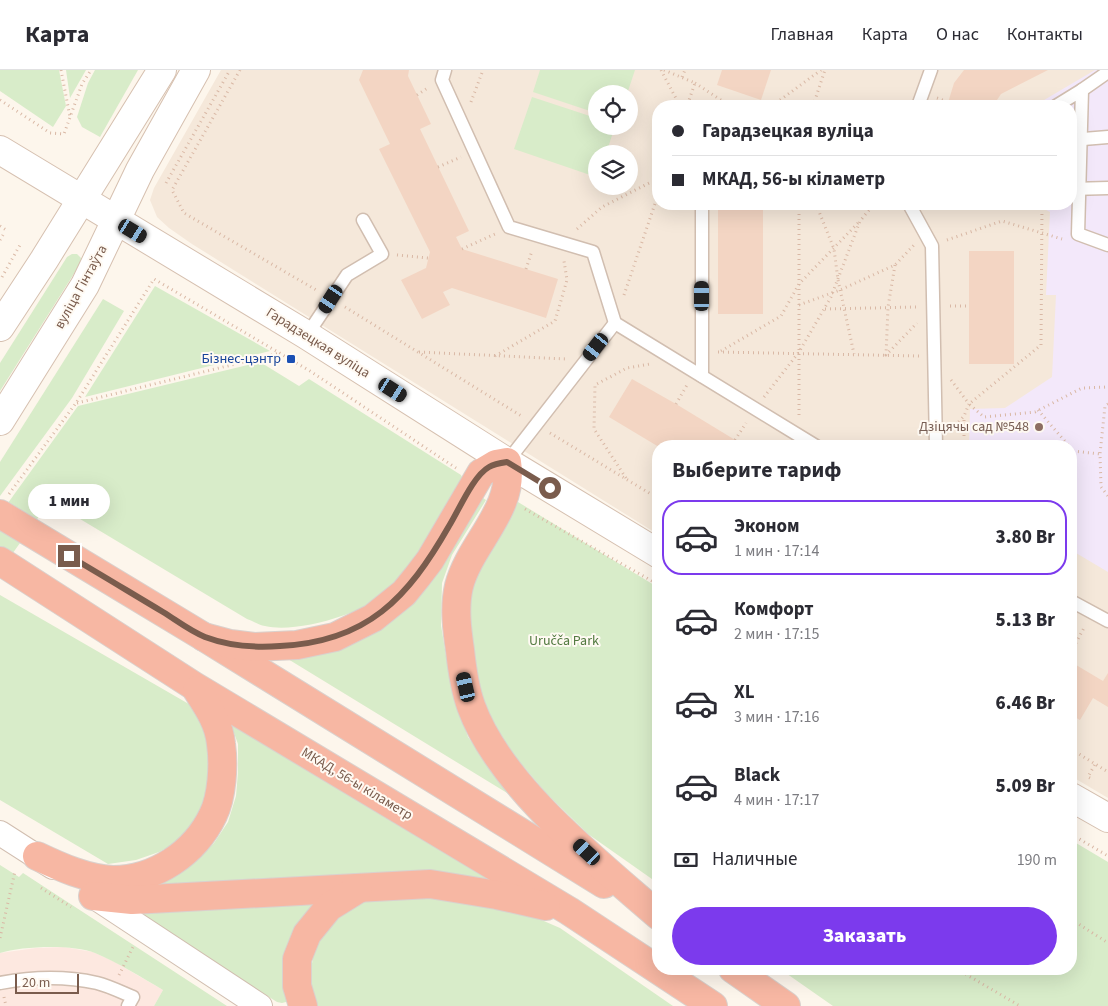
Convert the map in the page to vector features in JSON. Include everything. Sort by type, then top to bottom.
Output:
[{"type":"highway","points":[[204,637],[230,644],[254,647],[297,646],[336,637],[373,618],[404,593],[426,566],[482,473],[496,464],[507,462],[508,481],[504,497],[492,522],[466,566],[456,604],[462,668],[471,706],[486,739],[532,800],[598,863],[652,911]]},
{"type":"highway","points":[[3,506],[35,535],[652,913]]},
{"type":"highway","name":"МКАД, 56-ы кіламетр","points":[[7,565],[194,686],[570,911],[652,965]]},
{"type":"highway","points":[[37,856],[79,874],[112,880],[143,876],[167,866],[187,850],[213,815],[223,770],[221,743],[214,718],[194,686]]},
{"type":"highway","points":[[93,896],[132,900],[430,884],[497,895],[570,911]]},
{"type":"highway","points":[[303,1006],[297,986],[297,959],[308,934],[328,908],[359,888]]},
{"type":"highway","name":"МКАД, 56-ы кіламетр","points":[[666,975],[713,1006]]},
{"type":"highway","points":[[742,975],[786,1006]]},
{"type":"street","points":[[0,327],[162,70]]},
{"type":"street","name":"вуліца Гінтаўта","points":[[0,420],[85,285],[140,170],[196,70]]},
{"type":"street","name":"Гарадзецкая вуліца","points":[[0,150],[307,335],[507,462],[652,550]]},
{"type":"street","points":[[1080,787],[1108,818]]},
{"type":"street","points":[[0,833],[260,1006]]},
{"type":"lane","points":[[445,70],[442,80],[509,227],[593,252],[615,323],[806,440]]},
{"type":"lane","points":[[920,100],[930,70]]},
{"type":"lane","points":[[1066,100],[1108,72]]},
{"type":"lane","points":[[1077,131],[1082,90]]},
{"type":"lane","points":[[1077,139],[1108,137]]},
{"type":"lane","points":[[1077,188],[1108,188]]},
{"type":"lane","points":[[702,210],[702,376]]},
{"type":"lane","points":[[912,210],[932,246],[936,440]]},
{"type":"lane","points":[[1076,210],[1078,234],[1108,245]]},
{"type":"lane","points":[[307,335],[347,275],[382,254],[363,220]]},
{"type":"lane","points":[[507,462],[615,323]]},
{"type":"lane","points":[[1077,604],[1108,621]]},
{"type":"lane","points":[[0,983],[24,978],[47,978],[73,979],[98,983],[133,997],[128,1006]]},
{"type":"path","points":[[61,70],[70,118]]},
{"type":"path","points":[[0,101],[50,133],[64,134],[82,84],[90,70]]},
{"type":"path","points":[[166,183],[230,70]]},
{"type":"path","points":[[240,70],[172,190],[184,213],[331,299],[652,495]]},
{"type":"path","points":[[462,125],[483,70]]},
{"type":"path","points":[[662,70],[695,83],[721,100]]},
{"type":"path","points":[[662,70],[677,100]]},
{"type":"path","points":[[682,77],[685,70]]},
{"type":"path","points":[[780,100],[821,70]]},
{"type":"path","points":[[815,100],[826,70]]},
{"type":"path","points":[[689,100],[695,83]]},
{"type":"path","points":[[438,168],[474,151]]},
{"type":"path","points":[[615,323],[653,210]]},
{"type":"path","points":[[799,210],[800,436]]},
{"type":"path","points":[[818,210],[834,249],[838,280],[854,354]]},
{"type":"path","points":[[720,352],[781,316],[799,284],[869,210]]},
{"type":"path","points":[[947,434],[964,416],[969,404],[1041,345],[1042,210]]},
{"type":"path","points":[[755,408],[799,352],[833,292],[860,221]]},
{"type":"path","points":[[932,246],[1002,221],[1066,240]]},
{"type":"path","points":[[0,226],[6,230]]},
{"type":"path","points":[[462,249],[509,227]]},
{"type":"path","points":[[799,305],[840,290],[895,265],[925,232]]},
{"type":"path","points":[[0,236],[3,235],[0,240]]},
{"type":"path","points":[[0,279],[20,244]]},
{"type":"path","points":[[382,254],[428,258]]},
{"type":"path","points":[[886,355],[888,308],[895,265]]},
{"type":"path","points":[[3,506],[76,403],[154,279],[310,371],[461,471]]},
{"type":"path","points":[[886,355],[933,306]]},
{"type":"path","points":[[824,308],[969,306]]},
{"type":"path","points":[[418,352],[586,359]]},
{"type":"path","points":[[702,352],[799,352],[934,356],[969,404],[984,417],[1038,410],[1082,388],[1108,387]]},
{"type":"path","points":[[76,403],[280,353]]},
{"type":"path","points":[[628,480],[594,429],[595,385],[627,368],[674,359]]},
{"type":"path","points":[[1108,404],[1105,406],[1100,454],[1101,487],[1108,496]]},
{"type":"path","points":[[1038,410],[1064,440]]},
{"type":"path","points":[[964,416],[964,440]]},
{"type":"path","points":[[1077,452],[1100,454]]},
{"type":"path","points":[[525,509],[652,581]]},
{"type":"path","points":[[1077,641],[1092,613]]},
{"type":"path","points":[[1077,753],[1108,772]]},
{"type":"path","points":[[1080,787],[1095,764]]},
{"type":"path","points":[[1077,838],[1108,856]]},
{"type":"path","points":[[0,938],[15,871]]},
{"type":"path","points":[[1077,923],[1108,943]]},
{"type":"path","points":[[119,975],[129,955]]},
{"type":"path","points":[[967,975],[1020,1006]]},
{"type":"shaded area","points":[[221,70],[1108,70],[1108,798],[1077,780],[1077,440],[652,440],[652,531],[192,244],[157,217],[150,200],[154,188]]},
{"type":"shaded area","name":"Дзіцячы сад №548","points":[[1095,70],[1108,70],[1108,572],[1077,554],[1077,440],[969,440],[970,409],[1005,408],[1052,377],[1056,295],[1046,295],[1050,212],[1046,210],[1077,210],[1077,100],[1044,100]]},
{"type":"shaded area","points":[[64,947],[93,952],[113,961],[163,990],[154,1006],[0,1006],[0,953],[36,948]]},
{"type":"green space","points":[[0,70],[59,70],[66,106],[53,127],[0,91]]},
{"type":"green space","points":[[66,70],[86,70],[70,98]]},
{"type":"green space","points":[[95,70],[138,70],[100,137],[82,127],[77,117],[88,83]]},
{"type":"green space","points":[[540,70],[635,70],[630,85],[588,85],[588,110],[533,92]]},
{"type":"green space","points":[[532,97],[588,115],[588,135],[612,135],[609,145],[588,145],[588,174],[514,149]]},
{"type":"green space","points":[[77,254],[81,258],[80,264],[0,391],[0,363],[67,257]]},
{"type":"green space","points":[[155,286],[270,351],[85,397]]},
{"type":"green space","points":[[103,299],[124,311],[72,398],[0,496],[0,462]]},
{"type":"green space","points":[[260,362],[299,386],[309,379],[461,475],[463,480],[403,578],[382,598],[350,613],[313,624],[279,628],[263,625],[247,619],[50,501],[0,571],[0,514],[78,406]]},
{"type":"green space","points":[[480,496],[486,500],[452,555],[442,583],[441,625],[450,681],[468,737],[512,796],[283,656],[358,638],[386,625],[403,611],[433,575]]},
{"type":"green space","name":"Uručča Park","points":[[518,502],[652,584],[652,879],[588,834],[547,794],[506,746],[482,700],[470,651],[467,606],[475,567]]},
{"type":"green space","points":[[0,595],[194,707],[204,722],[211,769],[203,810],[180,841],[159,852],[136,860],[108,864],[0,800]]},
{"type":"green space","points":[[229,719],[499,884],[162,887],[142,885],[169,875],[196,861],[214,843],[228,822],[236,796],[238,772],[238,744]]},
{"type":"green space","points":[[1077,844],[1108,862],[1108,1006],[833,1006],[789,975],[1077,975]]},
{"type":"green space","points":[[0,865],[19,877],[23,873],[227,1006],[154,1006],[163,990],[113,961],[86,950],[48,947],[0,953]]},
{"type":"green space","points":[[416,892],[530,915],[560,928],[673,1006],[316,1006],[310,976],[314,951],[320,938],[337,917],[356,902]]},
{"type":"green space","points":[[317,900],[286,1002],[282,1003],[277,1002],[130,909]]},
{"type":"building","points":[[363,70],[409,70],[408,76],[431,124],[420,129],[469,231],[456,237],[462,249],[558,279],[546,318],[452,288],[443,292],[450,305],[422,319],[401,280],[426,268],[430,252],[379,149],[390,144],[359,80]]},
{"type":"building","points":[[722,70],[771,70],[761,100],[717,85]]},
{"type":"building","points":[[964,70],[1048,70],[1001,94],[997,100],[949,100],[954,83]]},
{"type":"building","points":[[718,210],[763,210],[763,314],[718,314]]},
{"type":"building","points":[[969,251],[1014,251],[1014,364],[969,364]]},
{"type":"building","points":[[632,379],[735,440],[652,440],[652,443],[609,417]]},
{"type":"building","points":[[1077,666],[1103,681],[1108,673],[1108,707],[1093,698],[1080,720],[1077,718]]},
{"type":"place","name":"Бізнес-цэнтр","points":[[291,359]]},
{"type":"place","name":"Дзіцячы сад №548","points":[[1039,427]]},
{"type":"route","points":[[69,556],[204,637],[230,644],[254,647],[297,646],[336,637],[373,618],[389,607],[404,593],[430,560],[476,480],[488,468],[507,462],[550,488]]}]
